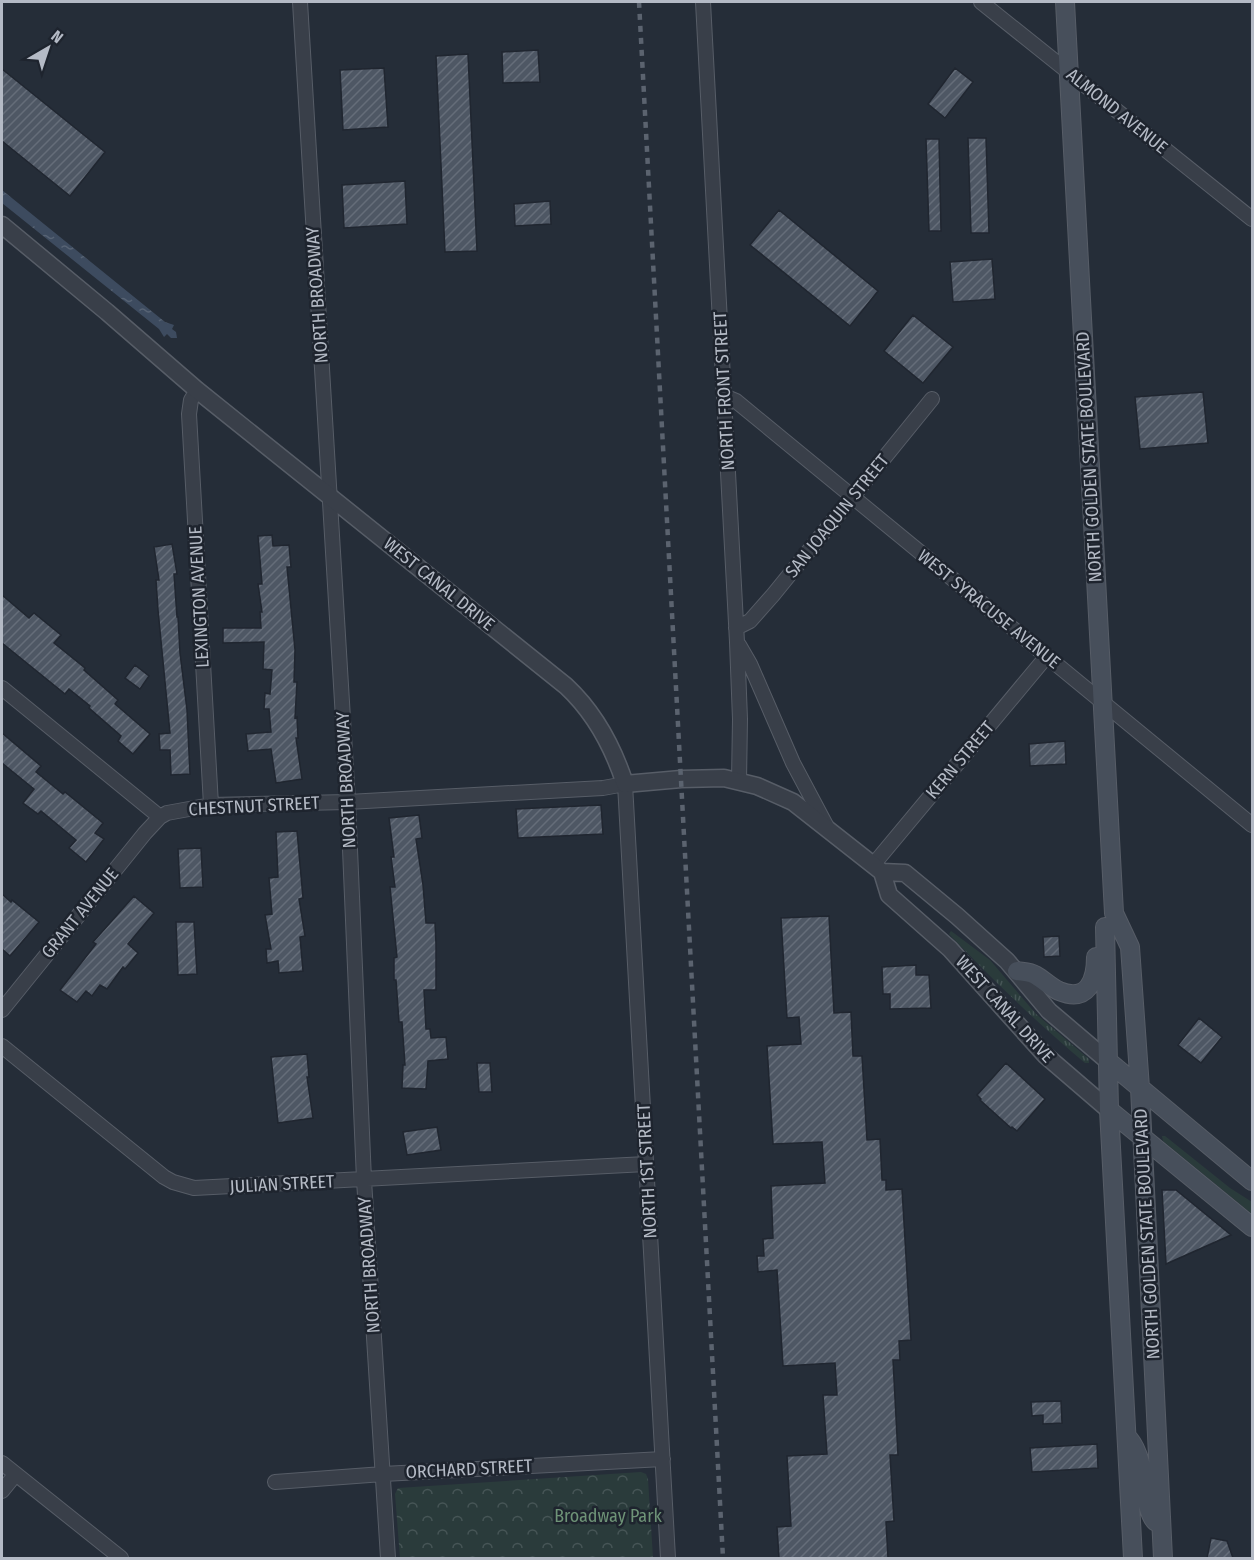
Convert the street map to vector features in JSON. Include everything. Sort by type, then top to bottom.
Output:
[{"type":"main road","name":"NORTH GOLDEN STATE BOULEVARD","points":[[1065,2],[1103,702],[1109,920],[1109,1110],[1133,1558]]},
{"type":"main road","name":"NORTH GOLDEN STATE BOULEVARD","points":[[1109,920],[1130,947],[1140,1088],[1163,1558]]},
{"type":"main road","points":[[1017,971],[1034,974],[1062,992],[1071,994],[1081,992],[1090,986],[1094,979],[1096,942],[1109,920]]},
{"type":"main road","name":"WEST CANAL DRIVE","points":[[1109,1062],[1252,1181]]},
{"type":"main road","name":"WEST CANAL DRIVE","points":[[1109,1110],[1252,1227]]},
{"type":"main road","points":[[1126,1435],[1134,1445],[1142,1465],[1149,1512],[1156,1522],[1161,1523]]},
{"type":"street","name":"NORTH BROADWAY","points":[[300,2],[348,802],[364,1180],[388,1558]]},
{"type":"street","name":"NORTH FRONT STREET","points":[[703,2],[737,635],[740,719],[739,781]]},
{"type":"street","name":"ALMOND AVENUE","points":[[981,2],[1252,219]]},
{"type":"street","name":"WEST CANAL DRIVE","points":[[2,225],[197,390],[572,692],[595,719],[607,739],[625,784],[699,778],[739,781],[770,790],[793,802],[878,869],[889,896],[950,949],[1045,1055],[1109,1110]]},
{"type":"street","name":"LEXINGTON AVENUE","points":[[197,390],[191,400],[189,414],[211,805]]},
{"type":"street","name":"WEST SYRACUSE AVENUE","points":[[724,396],[736,401],[1248,821]]},
{"type":"street","name":"SAN JOAQUIN STREET","points":[[737,635],[743,626],[757,614],[932,399]]},
{"type":"street","points":[[737,635],[793,763],[828,829]]},
{"type":"street","name":"KERN STREET","points":[[878,869],[1047,656]]},
{"type":"street","points":[[2,688],[160,817]]},
{"type":"street","name":"CHESTNUT STREET","points":[[160,817],[175,810],[211,805],[348,802],[603,788],[625,784]]},
{"type":"street","name":"NORTH 1ST STREET","points":[[625,784],[668,1558]]},
{"type":"street","points":[[1248,821],[1252,806]]},
{"type":"street","name":"GRANT AVENUE","points":[[2,1010],[145,832],[160,817]]},
{"type":"street","name":"WEST CANAL DRIVE","points":[[878,869],[905,873],[989,943],[1017,971],[1049,1011],[1109,1062]]},
{"type":"street","name":"JULIAN STREET","points":[[2,1046],[164,1177],[183,1186],[204,1189],[646,1164]]},
{"type":"street","name":"ORCHARD STREET","points":[[275,1482],[663,1459]]},
{"type":"street","points":[[2,1464],[121,1558]]},
{"type":"street","points":[[2,1491],[15,1475]]},
{"type":"green space","points":[[951,931],[990,960],[1036,1014],[1089,1059],[1089,1063],[1085,1063],[1015,1000],[949,934]]},
{"type":"green space","points":[[1162,1136],[1252,1202],[1252,1214],[1163,1141]]},
{"type":"green space","name":"Broadway Park","points":[[641,1472],[646,1474],[648,1479],[653,1558],[400,1558],[395,1494],[398,1488]]},
{"type":"water","points":[[2,190],[165,322],[174,325],[172,329],[176,332],[177,338],[171,338],[167,334],[164,337],[159,329],[2,203]]},
{"type":"building","points":[[538,50],[540,82],[503,83],[502,52]]},
{"type":"building","points":[[468,54],[477,251],[445,252],[436,56]]},
{"type":"building","points":[[384,68],[388,127],[343,130],[340,70]]},
{"type":"building","points":[[955,68],[973,82],[945,118],[928,104]]},
{"type":"building","points":[[2,69],[105,152],[70,196],[2,141]]},
{"type":"building","points":[[968,138],[986,138],[989,233],[971,233]]},
{"type":"building","points":[[926,139],[939,139],[941,231],[929,231]]},
{"type":"building","points":[[405,181],[407,224],[344,228],[342,185]]},
{"type":"building","points":[[550,201],[551,224],[515,226],[514,204]]},
{"type":"building","points":[[779,210],[878,291],[850,326],[750,245]]},
{"type":"building","points":[[992,259],[995,299],[953,302],[950,262]]},
{"type":"building","points":[[913,315],[953,347],[923,383],[884,351]]},
{"type":"building","points":[[1203,392],[1208,443],[1140,449],[1135,397]]},
{"type":"building","points":[[272,535],[273,546],[289,545],[291,567],[287,567],[295,650],[294,682],[297,682],[295,718],[297,717],[298,738],[296,738],[302,779],[276,783],[271,749],[248,751],[246,734],[271,732],[269,709],[264,709],[265,693],[270,694],[272,670],[263,669],[264,642],[223,643],[223,628],[261,628],[260,612],[262,612],[258,584],[262,584],[258,536]]},
{"type":"building","points":[[172,544],[177,574],[174,574],[187,710],[190,774],[171,775],[170,750],[160,750],[159,734],[170,733],[158,610],[156,580],[159,580],[154,547]]},
{"type":"building","points":[[2,595],[29,618],[34,613],[61,635],[54,643],[85,668],[84,670],[118,700],[115,704],[150,734],[133,754],[118,741],[121,736],[89,708],[90,706],[69,689],[65,694],[2,643]]},
{"type":"building","points":[[135,665],[149,676],[140,689],[125,678]]},
{"type":"building","points":[[2,733],[41,766],[36,772],[103,823],[95,833],[104,839],[86,862],[69,848],[76,840],[41,811],[38,814],[23,803],[34,789],[2,763]]},
{"type":"building","points":[[1065,741],[1066,764],[1030,766],[1029,744]]},
{"type":"building","points":[[601,805],[603,834],[518,838],[516,809]]},
{"type":"building","points":[[419,815],[422,838],[416,839],[426,923],[435,923],[436,944],[436,990],[424,990],[426,1029],[430,1029],[431,1038],[446,1037],[448,1059],[428,1061],[426,1089],[402,1088],[403,1065],[405,1065],[402,1022],[399,1022],[396,980],[394,980],[394,958],[397,957],[390,887],[395,887],[389,818]]},
{"type":"building","points":[[297,831],[303,898],[299,899],[305,936],[300,937],[303,971],[279,973],[278,961],[267,963],[266,949],[271,949],[265,915],[272,914],[269,878],[278,877],[276,832]]},
{"type":"building","points":[[201,848],[203,887],[180,888],[178,849]]},
{"type":"building","points":[[2,894],[39,922],[10,956],[2,949]]},
{"type":"building","points":[[134,896],[154,913],[128,944],[138,953],[125,969],[123,967],[107,989],[100,985],[92,996],[86,991],[77,1002],[60,990],[96,944],[93,942]]},
{"type":"building","points":[[829,916],[834,1013],[851,1012],[853,1056],[862,1056],[867,1140],[880,1139],[882,1180],[886,1180],[886,1190],[902,1189],[911,1340],[899,1341],[900,1360],[893,1360],[898,1455],[890,1455],[894,1521],[886,1522],[888,1558],[779,1558],[777,1527],[791,1526],[787,1456],[827,1454],[823,1395],[837,1395],[835,1363],[783,1366],[777,1270],[758,1272],[757,1256],[764,1256],[763,1239],[773,1238],[771,1186],[825,1183],[822,1142],[773,1144],[767,1046],[801,1044],[799,1017],[787,1018],[781,918]]},
{"type":"building","points":[[176,922],[194,922],[197,974],[178,975]]},
{"type":"building","points":[[1059,936],[1060,956],[1044,957],[1043,937]]},
{"type":"building","points":[[916,965],[916,975],[929,975],[931,1008],[890,1009],[890,994],[883,994],[882,967]]},
{"type":"building","points":[[1199,1018],[1222,1037],[1201,1063],[1178,1045]]},
{"type":"building","points":[[307,1054],[309,1077],[307,1077],[313,1118],[278,1123],[271,1057]]},
{"type":"building","points":[[477,1063],[490,1063],[492,1092],[479,1092]]},
{"type":"building","points":[[1006,1063],[1045,1099],[1017,1131],[977,1095]]},
{"type":"building","points":[[437,1127],[441,1150],[407,1155],[403,1132]]},
{"type":"building","points":[[1162,1190],[1176,1190],[1231,1235],[1166,1264]]},
{"type":"building","points":[[1061,1401],[1062,1423],[1043,1424],[1043,1415],[1032,1416],[1031,1402]]},
{"type":"building","points":[[1097,1444],[1098,1468],[1032,1472],[1030,1448]]},
{"type":"building","points":[[1211,1538],[1227,1541],[1233,1558],[1207,1558]]},
{"type":"railway","points":[[639,2],[723,1558]]}]
